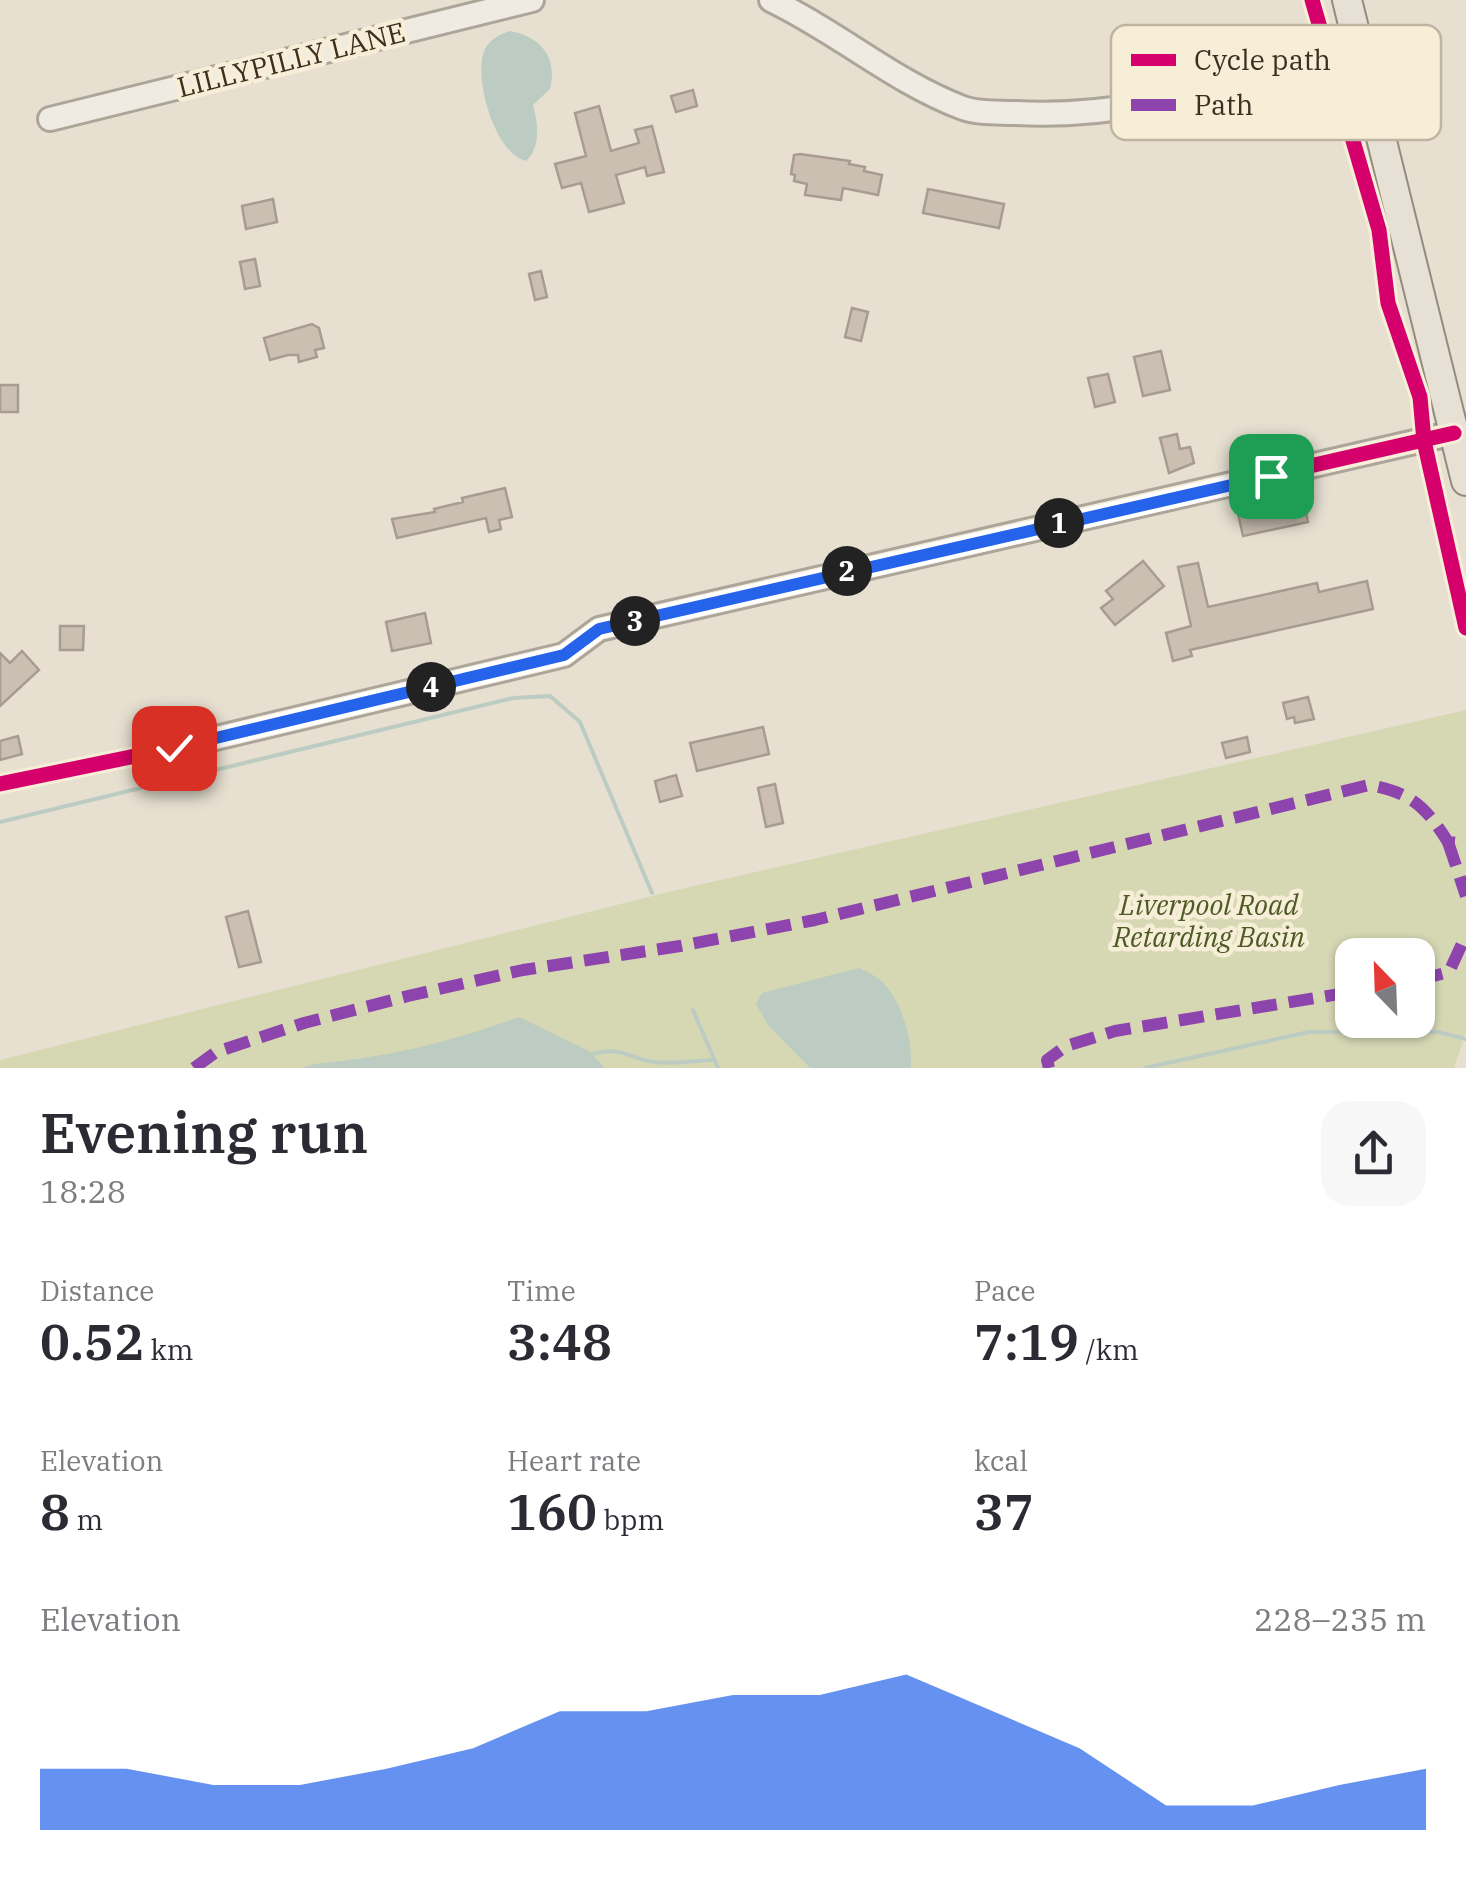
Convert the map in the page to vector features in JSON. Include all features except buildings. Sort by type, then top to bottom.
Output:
[{"type":"main road","points":[[1347,0],[1353,25]]},
{"type":"main road","points":[[1382,140],[1466,481]]},
{"type":"street","name":"LILLYPILLY LANE","points":[[50,120],[532,0]]},
{"type":"street","points":[[771,0],[808,18],[910,85],[968,110],[1046,114],[1111,110]]},
{"type":"street","points":[[174,748],[564,655],[599,629],[1454,433]]},
{"type":"green space","name":"Liverpool Road Retarding Basin","points":[[1466,710],[1466,1032],[1454,1068],[0,1068],[0,1060],[668,892]]},
{"type":"shaded area","points":[[510,31],[530,38],[545,50],[551,67],[550,89],[533,105],[536,142],[526,161],[505,145],[484,94],[485,49],[496,37]]},
{"type":"shaded area","points":[[859,968],[880,980],[900,1008],[908,1033],[911,1068],[810,1068],[768,1025],[756,1004],[762,993]]},
{"type":"shaded area","points":[[519,1017],[589,1051],[605,1068],[302,1068],[418,1048]]},
{"type":"waterway","points":[[0,822],[513,698],[550,696],[580,722],[652,893]]},
{"type":"waterway","points":[[693,1010],[718,1068]]},
{"type":"waterway","points":[[1145,1068],[1309,1032],[1438,1032],[1466,1039]]},
{"type":"waterway","points":[[592,1054],[619,1052],[662,1063],[712,1060]]},
{"type":"marked path","points":[[194,1068],[216,1052],[304,1023],[408,996],[523,970],[815,920],[1369,785],[1407,797],[1424,810],[1448,842],[1466,844]]},
{"type":"marked path","points":[[1448,842],[1466,896]]},
{"type":"marked path","points":[[1435,976],[1449,972],[1466,935]]},
{"type":"marked path","points":[[1049,1068],[1047,1060],[1066,1046],[1115,1031],[1335,995]]},
{"type":"cycle path","points":[[1312,0],[1319,25]]},
{"type":"cycle path","points":[[1353,140],[1379,230],[1388,303],[1420,397],[1424,441],[1466,628]]},
{"type":"cycle path","points":[[0,784],[174,748],[564,655],[599,629],[1454,433]]},
{"type":"route","points":[[174,748],[564,655],[599,629],[1271,476]]}]
